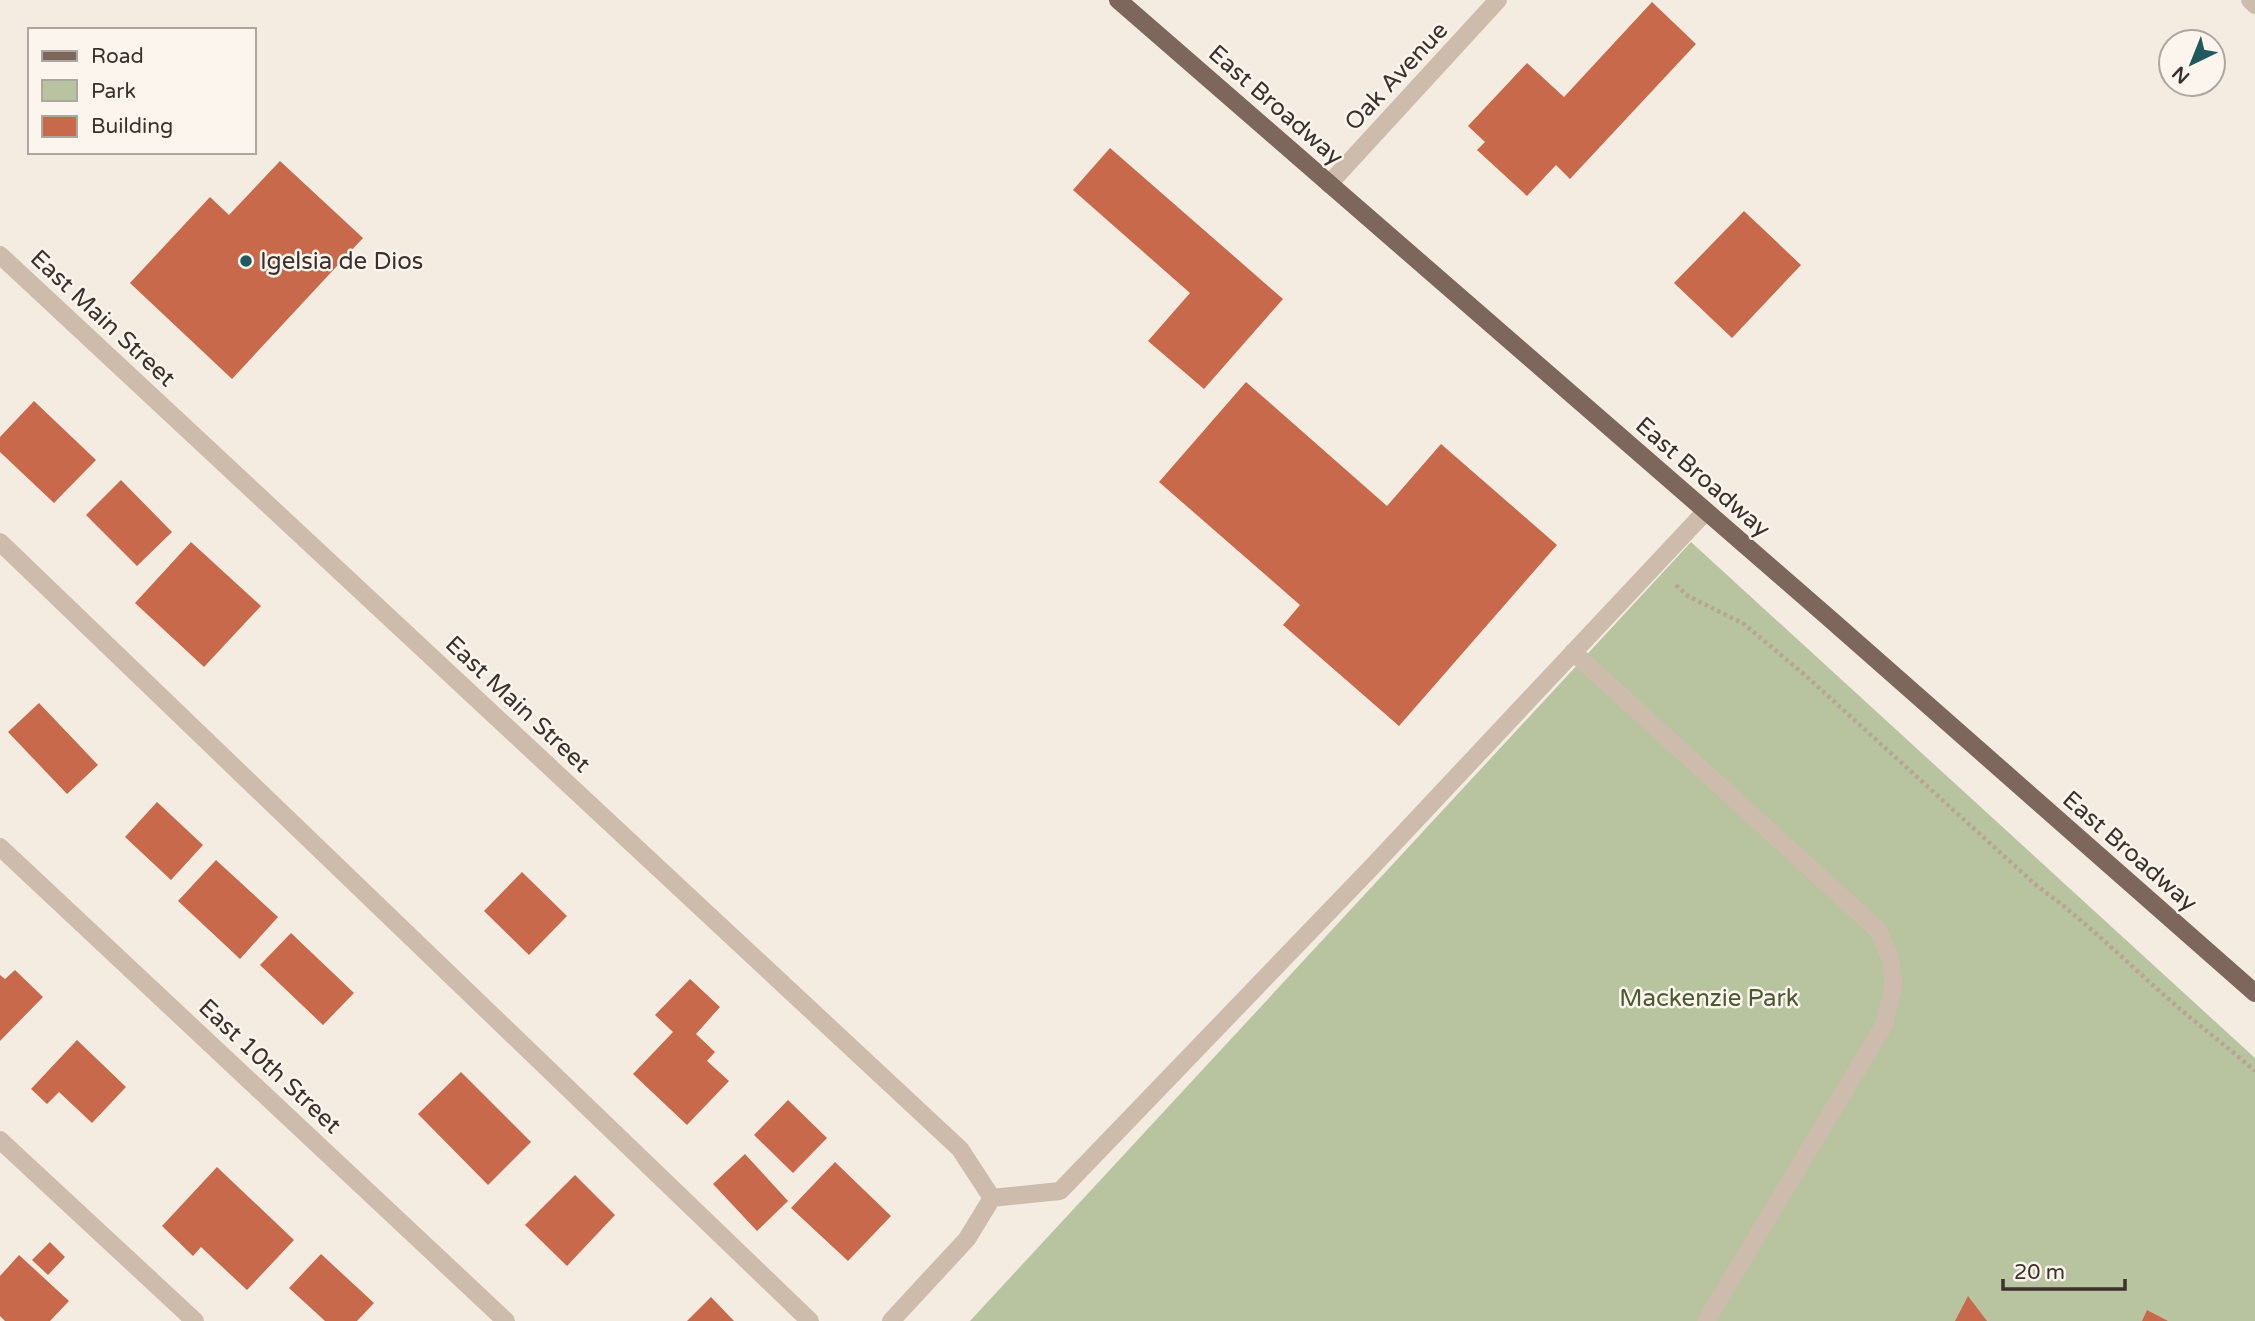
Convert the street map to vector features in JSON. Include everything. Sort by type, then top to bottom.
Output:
[{"type":"main road","name":"East Broadway","points":[[1118,0],[2255,993]]},
{"type":"street","name":"Oak Avenue","points":[[1329,184],[1498,0]]},
{"type":"street","points":[[2250,0],[2255,5]]},
{"type":"street","name":"East Main Street","points":[[0,255],[960,1149],[992,1198]]},
{"type":"street","points":[[891,1321],[967,1239],[992,1198],[1060,1191],[1369,870],[1706,511]]},
{"type":"street","points":[[0,542],[810,1321]]},
{"type":"street","points":[[1573,652],[1878,930],[1890,958],[1894,984],[1884,1025],[1706,1321]]},
{"type":"street","name":"East 10th Street","points":[[0,847],[506,1321]]},
{"type":"street","points":[[0,1140],[195,1321]]},
{"type":"path","points":[[1654,566],[1688,596],[1744,624],[2037,886],[2067,908],[2174,1004],[2255,1071]]},
{"type":"green space","name":"Mackenzie Park","points":[[1691,542],[2255,1058],[2255,1321],[970,1321]]},
{"type":"building","points":[[1652,2],[1696,44],[1570,179],[1556,165],[1527,196],[1477,150],[1485,142],[1468,126],[1527,63],[1564,97]]},
{"type":"building","points":[[1110,148],[1283,299],[1204,389],[1148,341],[1190,293],[1073,190]]},
{"type":"building","name":"Igelsia de Dios","points":[[280,161],[363,238],[232,379],[130,283],[210,197],[229,215]]},
{"type":"building","points":[[1744,211],[1801,265],[1732,338],[1674,283]]},
{"type":"building","points":[[1246,382],[1387,506],[1441,444],[1557,545],[1399,726],[1283,625],[1300,605],[1159,482]]},
{"type":"building","points":[[34,401],[96,460],[54,503],[0,452],[0,437]]},
{"type":"building","points":[[121,480],[172,532],[137,566],[86,515]]},
{"type":"building","points":[[191,542],[261,606],[204,667],[135,603]]},
{"type":"building","points":[[39,703],[98,765],[67,794],[8,732]]},
{"type":"building","points":[[157,802],[203,845],[171,880],[125,837]]},
{"type":"building","points":[[216,860],[278,917],[240,959],[178,901]]},
{"type":"building","points":[[522,872],[567,916],[529,955],[484,911]]},
{"type":"building","points":[[291,933],[354,993],[323,1025],[260,965]]},
{"type":"building","points":[[15,970],[43,997],[0,1041],[0,975],[5,979]]},
{"type":"building","points":[[690,979],[720,1007],[696,1034],[715,1052],[707,1061],[729,1081],[687,1125],[633,1074],[673,1032],[655,1015]]},
{"type":"building","points":[[77,1040],[126,1087],[92,1123],[59,1092],[47,1104],[31,1089]]},
{"type":"building","points":[[461,1072],[531,1142],[488,1185],[418,1114]]},
{"type":"building","points":[[788,1100],[827,1138],[793,1173],[754,1135]]},
{"type":"building","points":[[745,1154],[788,1201],[757,1231],[713,1184]]},
{"type":"building","points":[[835,1162],[891,1216],[848,1261],[791,1208]]},
{"type":"building","points":[[217,1167],[294,1240],[247,1290],[201,1247],[193,1256],[162,1226]]},
{"type":"building","points":[[575,1175],[615,1215],[567,1266],[525,1225]]},
{"type":"building","points":[[50,1242],[65,1257],[48,1275],[32,1260]]},
{"type":"building","points":[[321,1254],[374,1303],[357,1321],[325,1321],[289,1288]]},
{"type":"building","points":[[19,1255],[69,1301],[50,1321],[5,1321],[0,1316],[0,1276]]},
{"type":"building","points":[[1968,1296],[1987,1321],[1955,1321]]},
{"type":"building","points":[[711,1297],[734,1321],[687,1321]]},
{"type":"building","points":[[2147,1310],[2168,1321],[2142,1321]]},
{"type":"place","name":"Igelsia de Dios","points":[[246,261]]}]
